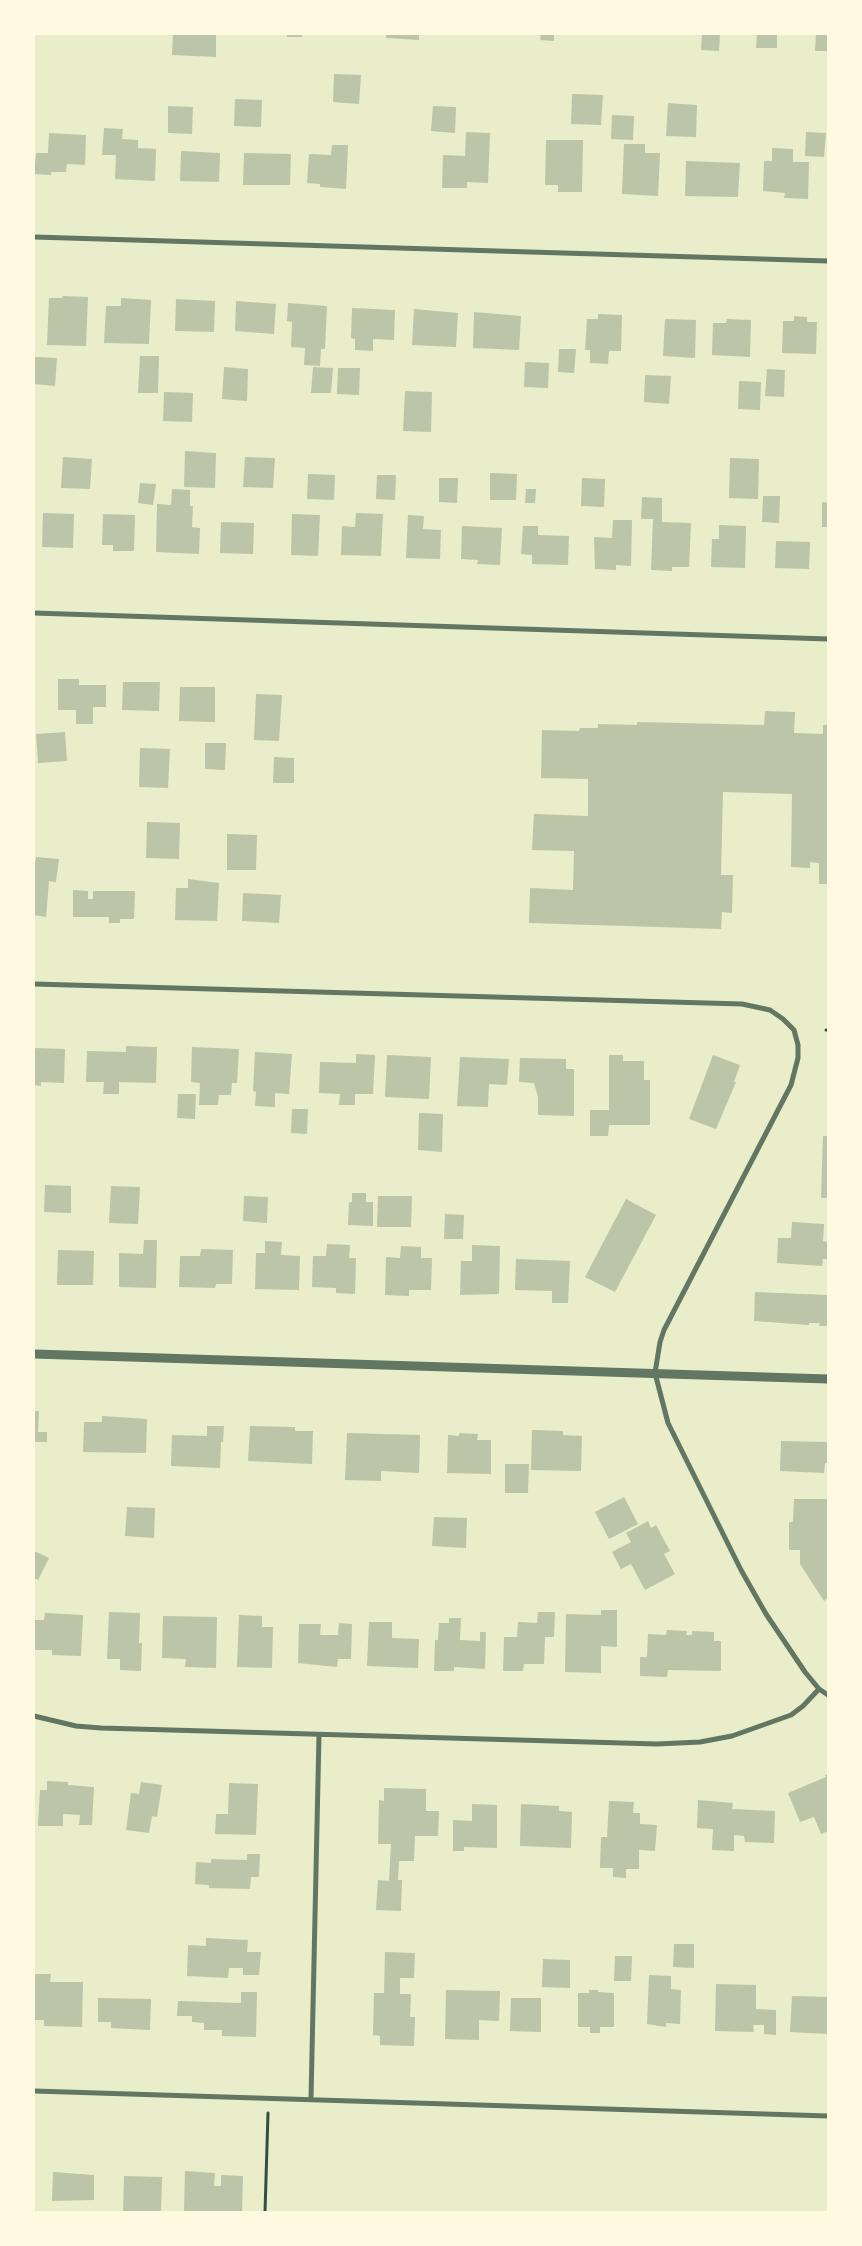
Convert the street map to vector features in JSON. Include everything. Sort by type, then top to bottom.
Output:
[{"type":"street","points":[[34,237],[828,261]]},
{"type":"street","points":[[34,613],[828,639]]},
{"type":"street","points":[[34,984],[742,1004],[770,1010],[794,1030],[798,1058],[791,1085],[664,1330],[655,1373],[668,1423],[742,1570],[766,1614],[819,1689],[828,1695]]},
{"type":"street","points":[[34,1354],[828,1379]]},
{"type":"street","points":[[34,1716],[76,1726],[101,1728],[657,1744],[700,1742],[732,1736],[791,1714],[803,1706],[819,1689]]},
{"type":"street","points":[[311,2098],[319,1735]]},
{"type":"street","points":[[34,2091],[311,2098],[828,2116]]},
{"type":"path","points":[[265,2212],[269,2097]]},
{"type":"building","points":[[173,34],[216,34],[216,57],[172,55]]},
{"type":"building","points":[[287,34],[302,34],[302,37],[287,37]]},
{"type":"building","points":[[386,34],[419,34],[419,40],[386,38]]},
{"type":"building","points":[[541,34],[554,34],[554,41],[540,40]]},
{"type":"building","points":[[702,34],[720,34],[719,51],[701,50]]},
{"type":"building","points":[[757,34],[777,34],[777,48],[756,48]]},
{"type":"building","points":[[816,34],[828,34],[828,51],[815,51]]},
{"type":"building","points":[[334,74],[361,75],[359,104],[333,102]]},
{"type":"building","points":[[572,94],[603,95],[601,125],[571,124]]},
{"type":"building","points":[[235,99],[262,100],[261,127],[234,126]]},
{"type":"building","points":[[668,103],[697,105],[696,137],[666,136]]},
{"type":"building","points":[[168,106],[193,107],[192,134],[168,133]]},
{"type":"building","points":[[433,106],[456,107],[455,133],[431,131]]},
{"type":"building","points":[[612,115],[634,116],[633,140],[611,139]]},
{"type":"building","points":[[104,128],[123,129],[122,139],[138,140],[138,148],[156,149],[155,181],[115,179],[116,155],[102,155]]},
{"type":"building","points":[[466,132],[490,133],[488,183],[467,182],[467,188],[442,188],[443,155],[465,156]]},
{"type":"building","points":[[806,132],[826,133],[824,157],[805,156]]},
{"type":"building","points":[[49,133],[86,135],[85,165],[67,164],[66,172],[51,172],[51,175],[34,174],[36,153],[48,153]]},
{"type":"building","points":[[546,140],[583,140],[582,192],[558,192],[558,185],[545,185]]},
{"type":"building","points":[[624,144],[645,144],[645,153],[660,153],[658,196],[622,194]]},
{"type":"building","points":[[332,145],[348,145],[346,189],[320,187],[320,184],[307,183],[309,154],[331,155]]},
{"type":"building","points":[[772,148],[793,149],[793,162],[809,162],[808,199],[784,198],[785,193],[763,191],[764,161],[772,161]]},
{"type":"building","points":[[181,151],[220,153],[219,182],[180,181]]},
{"type":"building","points":[[244,153],[291,154],[290,185],[243,185]]},
{"type":"building","points":[[686,161],[740,163],[738,197],[685,196]]},
{"type":"building","points":[[63,296],[88,297],[86,346],[47,345],[49,298],[62,298]]},
{"type":"building","points":[[121,298],[151,300],[149,344],[104,343],[106,306],[121,306]]},
{"type":"building","points":[[176,299],[215,301],[214,332],[175,331]]},
{"type":"building","points":[[236,301],[276,304],[274,334],[235,331]]},
{"type":"building","points":[[288,303],[327,306],[325,349],[321,349],[320,366],[304,365],[305,348],[291,347],[292,322],[287,321]]},
{"type":"building","points":[[352,308],[395,310],[394,340],[373,339],[373,351],[355,350],[355,339],[351,338]]},
{"type":"building","points":[[414,309],[458,313],[456,347],[412,345]]},
{"type":"building","points":[[474,312],[521,316],[519,350],[473,348]]},
{"type":"building","points":[[598,314],[622,315],[621,351],[609,351],[608,364],[590,363],[590,350],[585,350],[587,319],[598,319]]},
{"type":"building","points":[[794,316],[807,317],[807,322],[817,322],[816,354],[782,353],[783,321],[794,321]]},
{"type":"building","points":[[665,319],[696,320],[695,358],[663,356]]},
{"type":"building","points":[[727,319],[751,320],[750,357],[712,355],[713,323],[726,323]]},
{"type":"building","points":[[559,349],[576,349],[574,373],[558,372]]},
{"type":"building","points":[[140,356],[159,356],[158,393],[138,393]]},
{"type":"building","points":[[35,357],[57,358],[55,386],[34,384]]},
{"type":"building","points":[[525,362],[549,363],[548,388],[524,387]]},
{"type":"building","points":[[224,367],[248,369],[247,401],[222,399]]},
{"type":"building","points":[[313,367],[333,368],[331,393],[311,393]]},
{"type":"building","points":[[338,368],[360,368],[359,395],[337,394]]},
{"type":"building","points":[[767,369],[785,370],[784,397],[765,396]]},
{"type":"building","points":[[645,375],[671,376],[669,404],[644,402]]},
{"type":"building","points":[[739,381],[761,382],[760,410],[738,409]]},
{"type":"building","points":[[405,391],[432,392],[431,432],[403,431]]},
{"type":"building","points":[[164,392],[193,393],[192,422],[163,421]]},
{"type":"building","points":[[185,451],[216,453],[215,488],[184,487]]},
{"type":"building","points":[[63,457],[92,459],[90,489],[61,488]]},
{"type":"building","points":[[245,457],[275,458],[273,488],[243,487]]},
{"type":"building","points":[[730,458],[759,459],[758,499],[729,498]]},
{"type":"building","points":[[490,473],[517,474],[516,500],[490,500]]},
{"type":"building","points":[[308,474],[335,475],[334,500],[307,499]]},
{"type":"building","points":[[377,475],[396,475],[395,500],[376,499]]},
{"type":"building","points":[[439,478],[458,478],[457,503],[439,502]]},
{"type":"building","points":[[582,478],[605,479],[604,507],[581,506]]},
{"type":"building","points":[[140,483],[156,484],[153,505],[138,503]]},
{"type":"building","points":[[172,489],[190,490],[190,506],[193,506],[192,527],[200,528],[199,554],[156,552],[157,504],[171,505]]},
{"type":"building","points":[[526,489],[536,489],[535,503],[525,503]]},
{"type":"building","points":[[763,496],[780,496],[779,523],[762,522]]},
{"type":"building","points":[[642,497],[662,498],[662,522],[691,523],[689,567],[672,567],[672,571],[651,570],[653,519],[641,519]]},
{"type":"building","points":[[822,502],[828,503],[828,527],[822,527]]},
{"type":"building","points":[[43,513],[74,514],[73,548],[42,547]]},
{"type":"building","points":[[356,513],[383,514],[381,556],[341,555],[342,526],[355,527]]},
{"type":"building","points":[[103,514],[135,515],[134,551],[113,551],[113,545],[102,545]]},
{"type":"building","points":[[292,514],[320,515],[318,556],[291,555]]},
{"type":"building","points":[[408,515],[424,516],[423,529],[441,530],[440,559],[406,558]]},
{"type":"building","points":[[613,520],[632,520],[631,566],[616,565],[616,570],[595,569],[594,537],[612,538]]},
{"type":"building","points":[[221,522],[254,523],[253,554],[220,553]]},
{"type":"building","points":[[719,525],[746,526],[745,568],[711,567],[712,539],[719,539]]},
{"type":"building","points":[[462,526],[502,528],[500,565],[477,564],[478,560],[461,559]]},
{"type":"building","points":[[523,526],[538,526],[538,535],[569,536],[568,565],[532,564],[532,555],[521,554]]},
{"type":"building","points":[[776,541],[810,542],[809,569],[775,568]]},
{"type":"building","points":[[58,679],[79,679],[79,685],[106,685],[106,707],[93,707],[93,724],[76,724],[76,710],[58,710]]},
{"type":"building","points":[[123,682],[160,682],[159,711],[122,710]]},
{"type":"building","points":[[180,687],[215,687],[215,722],[179,721]]},
{"type":"building","points":[[256,694],[282,695],[279,741],[254,740]]},
{"type":"building","points":[[765,711],[795,712],[794,733],[823,734],[823,725],[828,725],[828,884],[819,884],[819,863],[810,862],[810,868],[791,867],[792,794],[723,792],[721,875],[733,875],[732,913],[722,912],[721,929],[529,923],[530,888],[573,890],[574,851],[532,850],[534,814],[588,816],[588,779],[541,778],[542,730],[579,731],[580,728],[598,728],[598,724],[637,725],[637,722],[764,725]]},
{"type":"building","points":[[65,732],[67,761],[38,763],[36,734]]},
{"type":"building","points":[[205,743],[226,743],[225,770],[205,769]]},
{"type":"building","points":[[140,748],[170,749],[168,788],[139,787]]},
{"type":"building","points":[[274,757],[294,758],[294,783],[273,783]]},
{"type":"building","points":[[147,822],[180,823],[179,859],[146,858]]},
{"type":"building","points":[[227,834],[257,835],[256,870],[227,870]]},
{"type":"building","points":[[36,857],[59,859],[56,882],[49,881],[46,917],[34,915],[34,868]]},
{"type":"building","points":[[188,879],[219,883],[217,921],[175,920],[176,888],[188,888]]},
{"type":"building","points":[[73,890],[88,891],[88,899],[93,899],[93,891],[135,891],[134,919],[120,919],[120,923],[109,923],[109,917],[73,917]]},
{"type":"building","points":[[243,893],[281,895],[279,923],[242,921]]},
{"type":"building","points":[[126,1046],[157,1047],[156,1083],[119,1082],[119,1094],[103,1094],[104,1082],[86,1082],[87,1051],[126,1052]]},
{"type":"building","points":[[192,1047],[239,1049],[237,1083],[232,1083],[231,1095],[219,1095],[218,1105],[199,1105],[200,1083],[191,1082]]},
{"type":"building","points":[[34,1048],[65,1049],[64,1083],[41,1082],[41,1086],[34,1085]]},
{"type":"building","points":[[255,1052],[292,1054],[289,1094],[275,1093],[275,1107],[255,1106],[256,1092],[253,1091]]},
{"type":"building","points":[[356,1054],[375,1055],[373,1094],[355,1094],[355,1105],[339,1105],[340,1094],[319,1093],[320,1062],[356,1063]]},
{"type":"building","points":[[387,1055],[431,1057],[429,1099],[385,1097]]},
{"type":"building","points":[[609,1055],[623,1055],[623,1061],[644,1061],[644,1080],[650,1080],[650,1125],[609,1125],[608,1136],[590,1136],[590,1110],[609,1110]]},
{"type":"building","points":[[713,1055],[740,1065],[734,1082],[736,1082],[716,1129],[689,1119]]},
{"type":"building","points":[[460,1057],[509,1059],[507,1085],[489,1084],[488,1107],[457,1106]]},
{"type":"building","points":[[520,1058],[566,1059],[566,1069],[574,1069],[574,1116],[538,1115],[538,1097],[534,1083],[519,1082]]},
{"type":"building","points":[[178,1094],[196,1094],[195,1119],[177,1118]]},
{"type":"building","points":[[292,1109],[308,1109],[307,1134],[291,1133]]},
{"type":"building","points":[[419,1113],[443,1114],[442,1152],[418,1150]]},
{"type":"building","points":[[823,1136],[828,1136],[828,1198],[821,1198]]},
{"type":"building","points":[[45,1185],[71,1186],[71,1213],[44,1212]]},
{"type":"building","points":[[111,1186],[140,1187],[138,1224],[109,1223]]},
{"type":"building","points":[[352,1193],[366,1193],[366,1202],[373,1202],[373,1226],[348,1225],[349,1202],[352,1202]]},
{"type":"building","points":[[244,1196],[268,1197],[267,1223],[243,1221]]},
{"type":"building","points":[[378,1196],[412,1196],[411,1227],[377,1227]]},
{"type":"building","points":[[626,1199],[656,1215],[615,1292],[585,1277]]},
{"type":"building","points":[[445,1214],[464,1215],[463,1239],[444,1239]]},
{"type":"building","points":[[792,1222],[824,1224],[823,1241],[828,1242],[828,1259],[823,1259],[822,1266],[777,1263],[778,1238],[791,1238]]},
{"type":"building","points":[[144,1240],[157,1240],[156,1288],[119,1287],[119,1253],[143,1254]]},
{"type":"building","points":[[265,1241],[282,1242],[281,1255],[300,1256],[299,1290],[255,1289],[256,1253],[265,1253]]},
{"type":"building","points":[[327,1244],[350,1245],[349,1258],[356,1258],[355,1294],[336,1293],[336,1288],[312,1287],[313,1256],[326,1256]]},
{"type":"building","points":[[472,1245],[500,1246],[499,1294],[460,1295],[461,1261],[472,1261]]},
{"type":"building","points":[[401,1246],[421,1247],[421,1258],[432,1258],[431,1290],[409,1290],[409,1296],[385,1295],[386,1257],[400,1258]]},
{"type":"building","points":[[201,1249],[233,1250],[232,1284],[216,1284],[215,1288],[179,1287],[180,1256],[200,1256]]},
{"type":"building","points":[[58,1250],[94,1251],[93,1285],[57,1285]]},
{"type":"building","points":[[516,1259],[570,1261],[568,1303],[552,1303],[552,1291],[515,1290]]},
{"type":"building","points":[[755,1292],[828,1295],[828,1326],[819,1326],[820,1323],[809,1323],[809,1325],[754,1321]]},
{"type":"building","points":[[34,1411],[39,1411],[38,1432],[47,1432],[47,1442],[34,1442]]},
{"type":"building","points":[[102,1416],[147,1419],[146,1453],[83,1452],[84,1422],[102,1422]]},
{"type":"building","points":[[207,1426],[224,1426],[220,1468],[171,1466],[172,1435],[207,1436]]},
{"type":"building","points":[[250,1426],[295,1427],[295,1431],[313,1431],[312,1464],[248,1461]]},
{"type":"building","points":[[532,1430],[563,1431],[563,1435],[582,1436],[581,1471],[531,1470]]},
{"type":"building","points":[[347,1433],[420,1435],[419,1473],[381,1471],[381,1481],[345,1480]]},
{"type":"building","points":[[459,1433],[478,1434],[477,1440],[491,1440],[491,1474],[447,1473],[448,1435],[459,1436]]},
{"type":"building","points":[[781,1441],[828,1442],[828,1463],[825,1463],[824,1473],[780,1471]]},
{"type":"building","points":[[505,1464],[529,1464],[528,1493],[505,1493]]},
{"type":"building","points":[[624,1497],[638,1524],[609,1539],[595,1512]]},
{"type":"building","points":[[794,1499],[828,1499],[828,1598],[824,1601],[800,1564],[800,1550],[789,1550],[789,1522],[793,1522]]},
{"type":"building","points":[[127,1507],[155,1508],[154,1538],[125,1536]]},
{"type":"building","points":[[434,1517],[467,1518],[466,1548],[432,1546]]},
{"type":"building","points":[[648,1521],[651,1528],[656,1525],[670,1551],[664,1554],[675,1574],[645,1590],[631,1564],[621,1569],[612,1552],[631,1542],[626,1533]]},
{"type":"building","points":[[34,1551],[49,1558],[38,1580],[34,1578]]},
{"type":"building","points":[[601,1610],[617,1610],[617,1647],[601,1646],[601,1673],[565,1672],[566,1614],[601,1615]]},
{"type":"building","points":[[109,1612],[140,1613],[139,1643],[142,1643],[141,1671],[120,1670],[120,1659],[107,1659]]},
{"type":"building","points":[[538,1612],[555,1612],[554,1637],[545,1637],[544,1664],[524,1664],[523,1671],[503,1671],[504,1637],[517,1637],[518,1622],[537,1623]]},
{"type":"building","points":[[45,1613],[83,1615],[81,1656],[52,1655],[52,1650],[34,1650],[34,1620],[44,1620]]},
{"type":"building","points":[[239,1615],[262,1616],[262,1627],[273,1627],[272,1668],[237,1667]]},
{"type":"building","points":[[163,1616],[217,1617],[216,1668],[185,1667],[186,1659],[162,1658]]},
{"type":"building","points":[[449,1618],[461,1618],[460,1640],[480,1641],[480,1632],[486,1632],[485,1669],[454,1667],[454,1671],[434,1671],[435,1640],[438,1640],[439,1623],[449,1623]]},
{"type":"building","points":[[369,1622],[392,1622],[392,1638],[419,1639],[418,1668],[367,1666]]},
{"type":"building","points":[[339,1623],[352,1624],[351,1659],[338,1659],[337,1667],[298,1663],[299,1624],[321,1624],[320,1635],[338,1635]]},
{"type":"building","points":[[667,1630],[687,1631],[686,1635],[692,1635],[692,1631],[714,1632],[714,1641],[721,1641],[721,1671],[668,1670],[667,1677],[640,1676],[640,1657],[647,1657],[648,1634],[666,1635]]},
{"type":"building","points":[[828,1774],[828,1831],[821,1834],[814,1817],[800,1822],[788,1793],[826,1777],[825,1775]]},
{"type":"building","points":[[47,1781],[68,1782],[68,1785],[94,1787],[92,1825],[79,1825],[80,1815],[63,1814],[63,1826],[38,1826],[40,1790],[47,1790]]},
{"type":"building","points":[[141,1782],[162,1785],[157,1817],[152,1816],[149,1833],[126,1830],[131,1793],[139,1794]]},
{"type":"building","points":[[229,1783],[258,1784],[256,1835],[215,1834],[216,1814],[228,1814]]},
{"type":"building","points":[[384,1788],[426,1789],[426,1811],[439,1811],[438,1836],[415,1836],[414,1861],[399,1861],[398,1880],[402,1880],[401,1911],[376,1910],[378,1880],[389,1881],[391,1844],[378,1844],[379,1800],[384,1801]]},
{"type":"building","points":[[698,1800],[733,1803],[732,1809],[775,1811],[774,1843],[745,1842],[744,1836],[734,1835],[734,1851],[712,1850],[713,1829],[697,1828]]},
{"type":"building","points":[[609,1801],[634,1802],[633,1813],[640,1813],[640,1824],[657,1825],[655,1851],[639,1850],[639,1869],[626,1869],[626,1878],[613,1877],[613,1868],[600,1868],[601,1837],[607,1837]]},
{"type":"building","points":[[472,1804],[497,1805],[497,1848],[464,1847],[464,1851],[453,1851],[453,1820],[472,1821]]},
{"type":"building","points":[[521,1804],[559,1806],[559,1811],[572,1812],[571,1848],[520,1846]]},
{"type":"building","points":[[247,1854],[260,1854],[259,1877],[251,1877],[250,1889],[209,1888],[209,1885],[195,1884],[196,1862],[211,1863],[211,1859],[247,1860]]},
{"type":"building","points":[[206,1938],[248,1940],[247,1952],[261,1952],[259,1975],[243,1975],[243,1968],[229,1968],[228,1978],[187,1976],[188,1945],[206,1946]]},
{"type":"building","points":[[674,1944],[694,1944],[694,1968],[673,1967]]},
{"type":"building","points":[[385,1952],[415,1953],[414,1978],[400,1978],[400,1994],[411,1994],[410,2017],[415,2017],[414,2046],[380,2045],[380,2036],[373,2035],[374,1993],[384,1993]]},
{"type":"building","points":[[615,1956],[632,1956],[631,1981],[614,1981]]},
{"type":"building","points":[[543,1959],[570,1960],[570,1988],[542,1987]]},
{"type":"building","points":[[34,1974],[51,1974],[50,1982],[83,1982],[82,2027],[44,2026],[44,2020],[34,2020]]},
{"type":"building","points":[[649,1975],[671,1976],[671,1989],[681,1990],[680,2024],[666,2023],[666,2027],[647,2024]]},
{"type":"building","points":[[716,1984],[756,1985],[756,2009],[776,2010],[776,2035],[764,2034],[764,2025],[753,2025],[754,2032],[715,2031]]},
{"type":"building","points":[[446,1990],[500,1991],[499,2021],[479,2020],[479,2040],[445,2039]]},
{"type":"building","points":[[589,1990],[614,1993],[614,2027],[600,2027],[600,2033],[590,2033],[590,2027],[578,2027],[578,1993],[589,1993]]},
{"type":"building","points":[[241,1992],[257,1992],[256,2037],[222,2036],[222,2030],[204,2030],[204,2023],[192,2022],[192,2016],[177,2016],[178,2001],[241,2003]]},
{"type":"building","points":[[792,1996],[828,1997],[828,2034],[790,2032]]},
{"type":"building","points":[[98,1998],[151,1999],[150,2030],[111,2028],[111,2022],[98,2022]]},
{"type":"building","points":[[511,1998],[541,1998],[541,2032],[510,2031]]},
{"type":"building","points":[[185,2171],[215,2173],[214,2186],[221,2186],[221,2175],[243,2176],[242,2212],[184,2212]]},
{"type":"building","points":[[53,2172],[94,2175],[94,2200],[52,2201]]},
{"type":"building","points":[[124,2176],[162,2177],[161,2212],[123,2212]]}]
